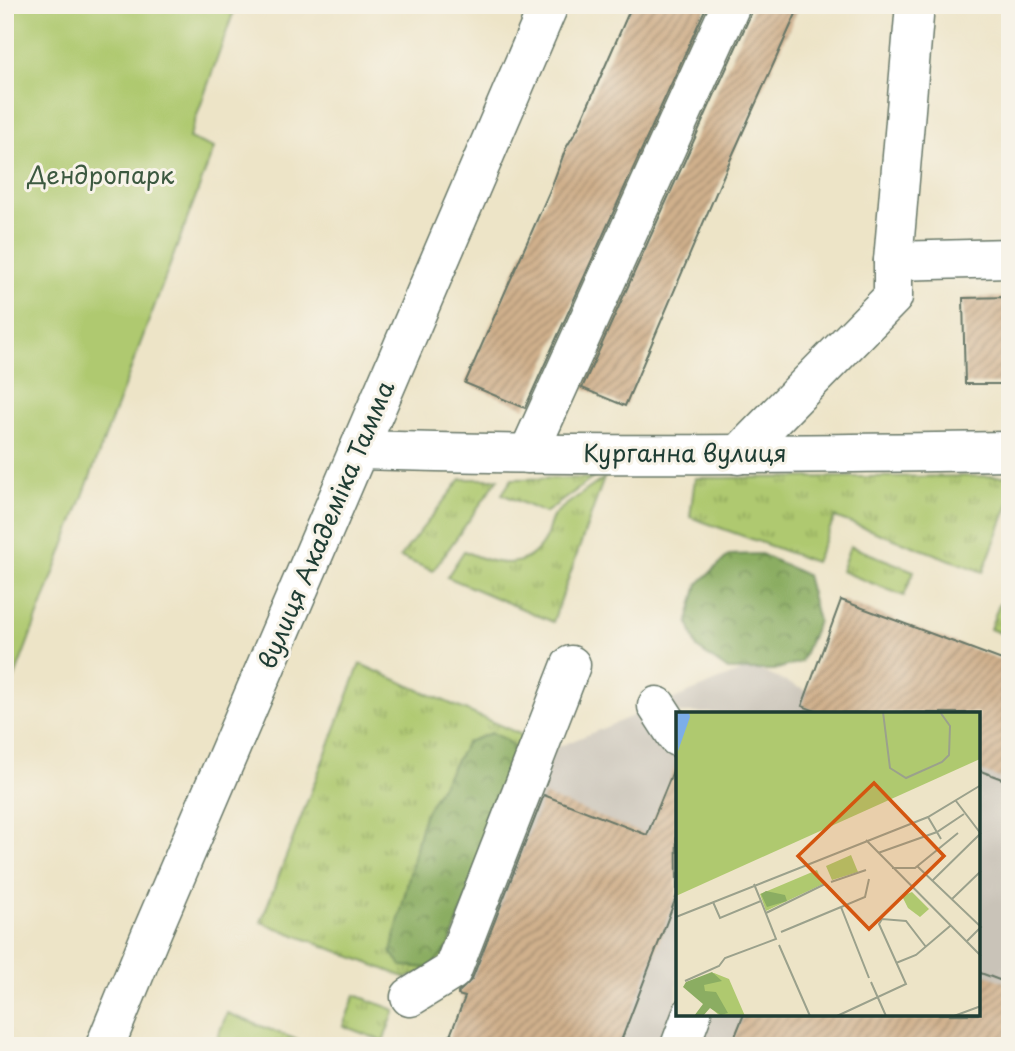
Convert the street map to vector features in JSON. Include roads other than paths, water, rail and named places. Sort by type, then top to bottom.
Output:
[{"type":"main road","name":"вулиця Академіка Тамма","points":[[105,1046],[549,5]]},
{"type":"main road","points":[[528,454],[731,5]]},
{"type":"main road","points":[[738,455],[893,297],[893,261],[915,5]]},
{"type":"main road","points":[[893,261],[1010,258]]},
{"type":"main road","name":"Курганна вулиця","points":[[359,450],[738,455],[1010,451]]},
{"type":"main road","points":[[410,997],[452,971],[571,665]]},
{"type":"main road","points":[[680,1046],[691,1016]]},
{"type":"park label","name":"Дендропарк","points":[[101,176]]}]
